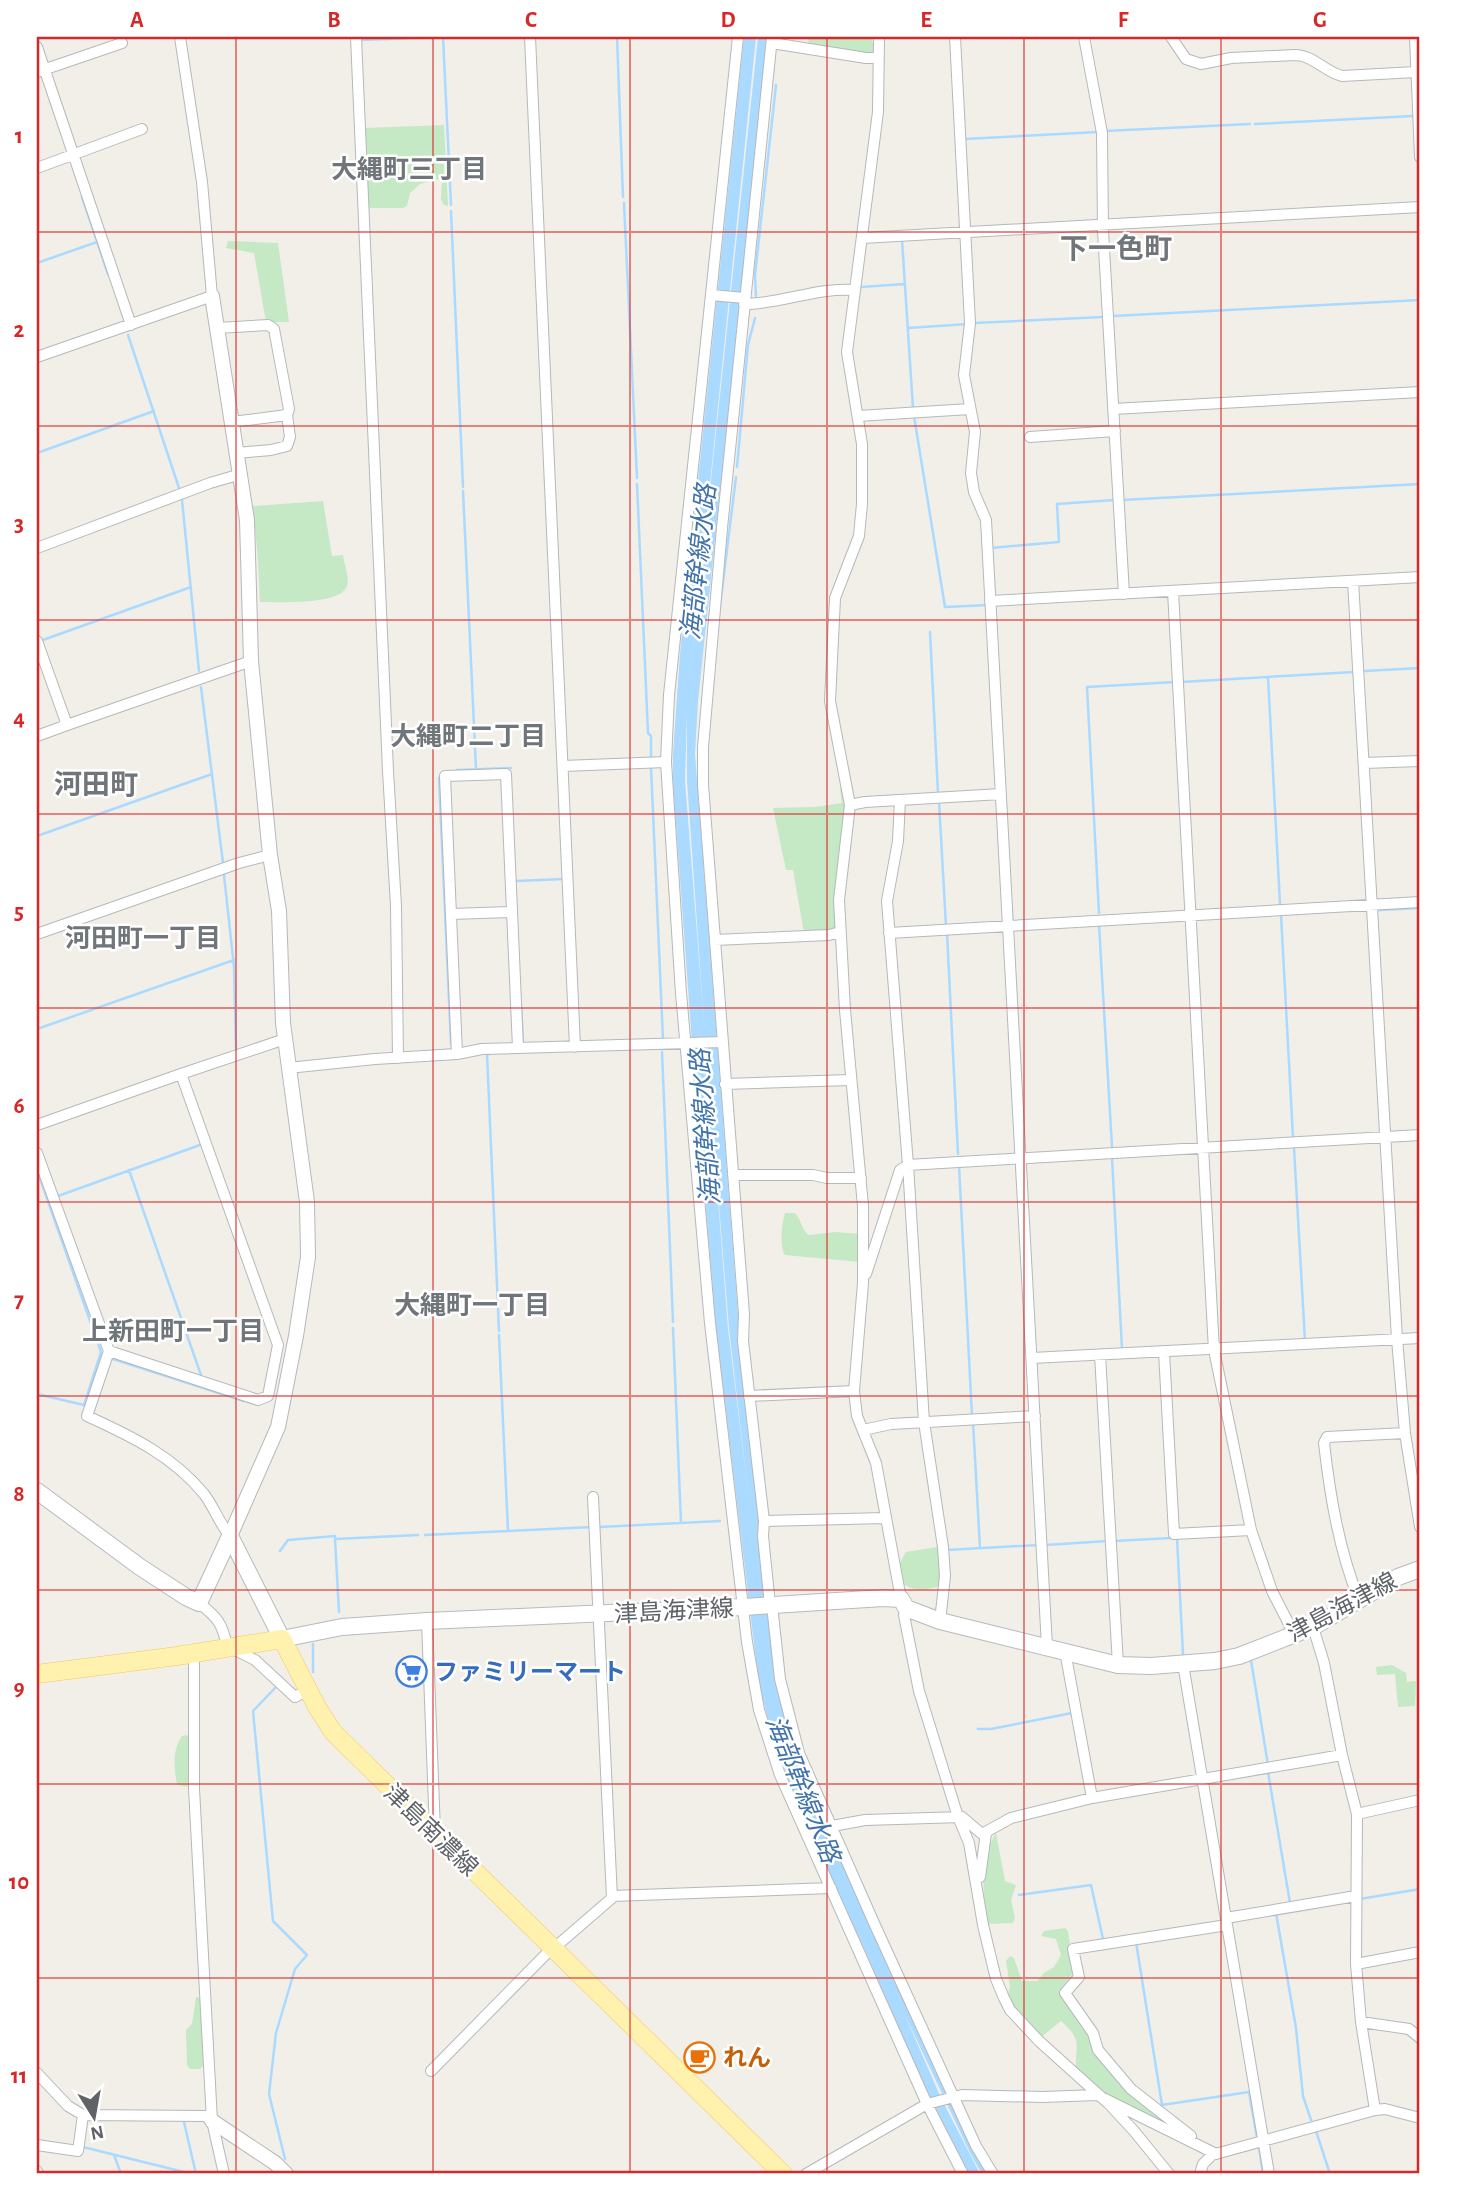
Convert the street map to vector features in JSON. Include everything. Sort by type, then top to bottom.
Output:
[{"type":"main road","points":[[37,1491],[141,1567],[199,1603],[230,1535]]},
{"type":"main road","points":[[37,1674],[282,1639],[230,1535]]},
{"type":"main road","name":"津島海津線","points":[[282,1639],[342,1627],[427,1621],[883,1598],[940,1621],[1118,1665],[1151,1666],[1215,1661],[1239,1656],[1313,1627],[1398,1577],[1420,1569]]},
{"type":"main road","name":"津島南濃線","points":[[282,1639],[333,1732],[783,2174]]},
{"type":"street","points":[[37,1153],[109,1351],[88,1416],[132,1436],[171,1461],[206,1496],[221,1526],[230,1535],[278,1427],[306,1280],[307,1202],[288,1068],[279,911],[270,855],[251,661],[250,559],[242,474],[212,296],[202,182],[180,37]]},
{"type":"street","points":[[356,37],[387,757],[396,906],[398,1058]]},
{"type":"street","points":[[530,37],[575,1047]]},
{"type":"street","points":[[738,37],[669,695],[666,762],[710,1324],[746,1607],[747,1642],[760,1710],[780,1775],[963,2174]]},
{"type":"street","points":[[879,37],[878,112],[847,352],[858,416],[863,485],[860,525],[859,536],[835,598],[830,675],[832,717],[850,805],[839,900],[851,1080],[861,1178],[863,1283],[854,1391],[857,1416],[876,1464],[919,1690],[958,1817],[969,1843],[983,1925],[996,1979],[1010,2010],[1039,2041],[1109,2104],[1169,2174]]},
{"type":"street","points":[[955,37],[970,323],[964,365],[975,432],[971,473],[974,492],[986,520],[1047,1647]]},
{"type":"street","points":[[1084,37],[1102,133],[1104,225],[1124,594]]},
{"type":"street","points":[[1171,37],[1186,59],[1201,64],[1231,58],[1303,55],[1333,74],[1342,76],[1416,72]]},
{"type":"street","points":[[1415,37],[1420,157]]},
{"type":"street","points":[[878,58],[772,40],[744,300],[703,747],[703,785],[744,1314],[743,1341],[776,1653],[788,1716],[799,1753],[874,1923],[952,2097],[993,2174]]},
{"type":"street","points":[[40,71],[122,43]]},
{"type":"street","points":[[37,47],[40,71],[73,155],[131,325]]},
{"type":"street","points":[[37,168],[142,129]]},
{"type":"street","points":[[862,238],[1420,207]]},
{"type":"street","points":[[713,295],[760,304],[837,288],[854,290]]},
{"type":"street","points":[[37,357],[212,296]]},
{"type":"street","points":[[217,328],[268,325],[274,329],[289,408],[290,437],[287,446],[237,453]]},
{"type":"street","points":[[1113,409],[1420,392]]},
{"type":"street","points":[[858,416],[970,409]]},
{"type":"street","points":[[232,422],[288,415]]},
{"type":"street","points":[[1030,437],[1115,431]]},
{"type":"street","points":[[37,548],[210,483],[242,474]]},
{"type":"street","points":[[990,601],[1420,577]]},
{"type":"street","points":[[1353,581],[1396,1339],[1405,1433],[1420,1527]]},
{"type":"street","points":[[1173,591],[1214,1349],[1251,1530],[1264,1572],[1294,1634]]},
{"type":"street","points":[[37,641],[67,726]]},
{"type":"street","points":[[37,736],[251,661]]},
{"type":"street","points":[[1364,764],[1420,761]]},
{"type":"street","points":[[563,766],[666,762]]},
{"type":"street","points":[[457,1054],[446,776],[506,774],[518,1048]]},
{"type":"street","points":[[850,805],[1002,794]]},
{"type":"street","points":[[900,800],[898,841],[887,901],[908,1165],[923,1422],[943,1547],[945,1576],[940,1621]]},
{"type":"street","points":[[37,934],[239,863],[270,855]]},
{"type":"street","points":[[889,933],[1420,902]]},
{"type":"street","points":[[451,914],[512,912]]},
{"type":"street","points":[[715,940],[829,935],[840,932]]},
{"type":"street","points":[[37,1125],[285,1038]]},
{"type":"street","points":[[288,1068],[457,1054],[482,1049],[723,1042]]},
{"type":"street","points":[[109,1351],[258,1400],[268,1396],[270,1390],[278,1345],[181,1074]]},
{"type":"street","points":[[725,1084],[851,1080]]},
{"type":"street","points":[[863,1283],[900,1170],[908,1165],[1420,1135]]},
{"type":"street","points":[[733,1175],[861,1178]]},
{"type":"street","points":[[1032,1359],[1420,1338]]},
{"type":"street","points":[[1164,1352],[1174,1534],[1251,1530]]},
{"type":"street","points":[[1100,1355],[1118,1665]]},
{"type":"street","points":[[749,1396],[854,1391]]},
{"type":"street","points":[[863,1430],[891,1424],[1035,1416]]},
{"type":"street","points":[[1359,1600],[1349,1575],[1334,1513],[1324,1443],[1326,1437],[1405,1433]]},
{"type":"street","points":[[593,1497],[612,1896]]},
{"type":"street","points":[[764,1521],[886,1518]]},
{"type":"street","points":[[199,1603],[216,1616],[223,1626],[227,1646],[255,1660],[295,1697],[308,1690]]},
{"type":"street","points":[[427,1621],[435,1834]]},
{"type":"street","points":[[1313,1627],[1324,1663],[1357,1814],[1356,1964],[1361,2022],[1375,2110]]},
{"type":"street","points":[[1065,1651],[1092,1798]]},
{"type":"street","points":[[194,1653],[194,1789],[212,2121],[224,2174]]},
{"type":"street","points":[[1183,1664],[1269,2174]]},
{"type":"street","points":[[807,1830],[865,1820],[962,1817],[982,1834],[1011,1818],[1092,1798],[1342,1755]]},
{"type":"street","points":[[1357,1814],[1420,1800]]},
{"type":"street","points":[[978,1886],[986,1833]]},
{"type":"street","points":[[431,2071],[552,1948],[612,1896],[831,1888]]},
{"type":"street","points":[[1216,2154],[1131,2089],[1098,2050],[1093,2033],[1065,1993],[1079,1977],[1073,1949],[1356,1896]]},
{"type":"street","points":[[1356,1964],[1420,1952]]},
{"type":"street","points":[[1361,2022],[1409,2029],[1420,2038]]},
{"type":"street","points":[[37,2073],[68,2106],[83,2115],[205,2116],[275,2163],[286,2174]]},
{"type":"street","points":[[806,2174],[929,2104],[962,2095],[1097,2095],[1216,2154]]},
{"type":"street","points":[[1200,2174],[1203,2164],[1216,2154],[1375,2110],[1385,2109],[1420,2118]]},
{"type":"street","points":[[37,2145],[78,2151],[83,2115]]},
{"type":"green space","points":[[809,37],[871,37],[873,55],[808,46]]},
{"type":"green space","points":[[444,125],[448,206],[444,205],[441,199],[442,178],[420,184],[410,193],[407,206],[403,208],[369,208],[367,177],[372,173],[374,163],[372,155],[367,154],[365,128]]},
{"type":"green space","points":[[228,241],[278,243],[289,322],[266,322],[254,253],[226,248]]},
{"type":"green space","points":[[323,501],[332,556],[343,555],[348,576],[346,588],[320,600],[260,602],[253,506]]},
{"type":"green space","points":[[843,784],[847,804],[836,928],[831,931],[804,933],[793,870],[786,870],[773,808],[842,803],[840,789]]},
{"type":"green space","points":[[785,1213],[795,1213],[809,1235],[835,1232],[860,1234],[860,1262],[785,1255],[782,1229]]},
{"type":"green space","points":[[942,1548],[941,1586],[920,1589],[901,1582],[898,1566],[906,1552]]},
{"type":"green space","points":[[1392,1665],[1406,1673],[1407,1682],[1416,1681],[1415,1706],[1398,1707],[1395,1674],[1377,1675],[1376,1667]]},
{"type":"green space","points":[[182,1736],[190,1737],[190,1787],[177,1785],[175,1772],[177,1747]]},
{"type":"green space","points":[[996,1833],[1005,1881],[1016,1885],[1011,1900],[1015,1918],[1013,1923],[987,1924],[985,1865]]},
{"type":"green space","points":[[1065,1928],[1068,1931],[1074,1972],[1059,1991],[1088,2031],[1162,2121],[1116,2101],[1076,2073],[1077,2045],[1068,2028],[1061,2021],[1040,2038],[1007,1997],[1010,1987],[1006,1961],[1010,1956],[1014,1958],[1022,1981],[1037,1981],[1054,1967],[1061,1955],[1056,1939],[1041,1936],[1044,1931]]},
{"type":"green space","points":[[196,1997],[203,1999],[207,2061],[200,2069],[190,2069],[187,2065],[186,2030],[192,2024]]},
{"type":"water","name":"海部幹線水路","points":[[744,37],[756,37],[689,687],[758,37],[768,37],[698,701],[695,754],[739,1327],[737,1338],[760,1524],[757,1533],[785,1720],[989,2174],[982,2174],[971,2155],[903,2011],[941,2098],[980,2174],[969,2174],[926,2091],[789,1782],[766,1713],[758,1677],[716,1328],[692,1042],[673,782],[680,654]],"holes":[[[687,714],[687,781],[704,1022],[685,781]],[[708,1071],[729,1328],[749,1501],[728,1328]]]},
{"type":"waterway","points":[[361,40],[442,37]]},
{"type":"waterway","points":[[443,37],[451,205]]},
{"type":"waterway","points":[[443,38],[468,37]]},
{"type":"waterway","points":[[617,37],[623,197]]},
{"type":"waterway","points":[[756,296],[755,275],[776,85]]},
{"type":"waterway","points":[[1255,124],[1413,116]]},
{"type":"waterway","points":[[1105,131],[1250,124]]},
{"type":"waterway","points":[[965,139],[1098,132]]},
{"type":"waterway","points":[[82,197],[108,274]]},
{"type":"waterway","points":[[624,203],[637,478]]},
{"type":"waterway","points":[[451,211],[463,487]]},
{"type":"waterway","points":[[902,240],[913,408]]},
{"type":"waterway","points":[[37,263],[97,242]]},
{"type":"waterway","points":[[861,287],[905,284]]},
{"type":"waterway","points":[[1113,316],[1420,300]]},
{"type":"waterway","points":[[974,323],[1103,317]]},
{"type":"waterway","points":[[737,467],[748,345],[755,318]]},
{"type":"waterway","points":[[908,328],[968,324]]},
{"type":"waterway","points":[[128,335],[180,491]]},
{"type":"waterway","points":[[37,453],[154,411]]},
{"type":"waterway","points":[[914,416],[945,607],[988,605]]},
{"type":"waterway","name":"海部幹線水路","points":[[720,606],[736,477]]},
{"type":"waterway","points":[[637,484],[651,759]]},
{"type":"waterway","points":[[1122,500],[1420,484]]},
{"type":"waterway","points":[[463,491],[476,769]]},
{"type":"waterway","points":[[182,500],[199,671]]},
{"type":"waterway","points":[[991,548],[1059,542],[1057,504],[1115,500]]},
{"type":"waterway","points":[[40,641],[191,587]]},
{"type":"waterway","points":[[930,632],[938,793]]},
{"type":"waterway","points":[[1365,671],[1420,668]]},
{"type":"waterway","points":[[1181,682],[1354,672]]},
{"type":"waterway","points":[[1268,677],[1280,904]]},
{"type":"waterway","points":[[1099,913],[1087,687],[1175,682]]},
{"type":"waterway","points":[[201,687],[223,863]]},
{"type":"waterway","points":[[651,767],[663,1040]]},
{"type":"waterway","points":[[457,770],[511,768]]},
{"type":"waterway","points":[[37,836],[212,774]]},
{"type":"waterway","points":[[439,778],[451,1044]]},
{"type":"waterway","points":[[939,802],[946,926]]},
{"type":"waterway","points":[[224,875],[234,967],[236,1048]]},
{"type":"waterway","points":[[516,881],[564,879]]},
{"type":"waterway","points":[[1379,910],[1420,908]]},
{"type":"waterway","points":[[1348,911],[1367,910]]},
{"type":"waterway","points":[[1281,915],[1293,1137]]},
{"type":"waterway","points":[[1099,925],[1112,1147]]},
{"type":"waterway","points":[[947,933],[958,1154]]},
{"type":"waterway","points":[[37,1029],[234,960]]},
{"type":"waterway","points":[[521,1005],[523,1043]]},
{"type":"waterway","points":[[662,1052],[673,1322]]},
{"type":"waterway","points":[[489,1054],[499,1331]]},
{"type":"waterway","points":[[58,1196],[200,1145]]},
{"type":"waterway","points":[[1294,1148],[1305,1341]]},
{"type":"waterway","points":[[1112,1158],[1122,1349]]},
{"type":"waterway","points":[[959,1166],[972,1416]]},
{"type":"waterway","points":[[37,1170],[101,1352],[84,1405],[37,1394]]},
{"type":"waterway","points":[[129,1170],[201,1375]]},
{"type":"waterway","points":[[673,1328],[681,1523]]},
{"type":"waterway","points":[[425,1535],[508,1531],[499,1335]]},
{"type":"waterway","points":[[113,1359],[244,1401]]},
{"type":"waterway","points":[[973,1422],[980,1548]]},
{"type":"waterway","points":[[600,1527],[720,1521]]},
{"type":"waterway","points":[[508,1531],[592,1527]]},
{"type":"waterway","points":[[339,1612],[335,1539],[418,1535]]},
{"type":"waterway","points":[[280,1551],[288,1540],[335,1538]]},
{"type":"waterway","points":[[1114,1541],[1171,1538]]},
{"type":"waterway","points":[[1177,1538],[1183,1654]]},
{"type":"waterway","points":[[1046,1545],[1107,1541]]},
{"type":"waterway","points":[[947,1550],[1038,1545]]},
{"type":"waterway","points":[[313,1644],[313,1672]]},
{"type":"waterway","points":[[1251,1660],[1268,1765]]},
{"type":"waterway","points":[[276,1687],[253,1711],[273,1921],[307,1955],[295,1969],[276,2033],[269,2094],[285,2159]]},
{"type":"waterway","points":[[978,1729],[991,1729],[1072,1713],[1072,1716]]},
{"type":"waterway","points":[[1268,1772],[1290,1903]]},
{"type":"waterway","points":[[1019,1895],[1091,1885],[1103,1939]]},
{"type":"waterway","points":[[1360,1899],[1420,1889]]},
{"type":"waterway","points":[[1276,1913],[1296,2028],[1303,2096],[1311,2120]]},
{"type":"waterway","points":[[1136,1942],[1162,2105],[1249,2092],[1257,2138]]},
{"type":"waterway","points":[[184,2122],[196,2174]]},
{"type":"waterway","points":[[1316,2131],[1330,2174]]},
{"type":"waterway","points":[[83,2147],[188,2173]]},
{"type":"waterway","points":[[1259,2147],[1263,2174]]},
{"type":"waterway","points":[[114,2155],[121,2174]]},
{"type":"place","name":"ファミリーマート","points":[[411,1672]]},
{"type":"place","name":"れん","points":[[700,2058]]},
{"type":"district","name":"大縄町三丁目","points":[[409,169]]},
{"type":"district","name":"下一色町","points":[[1116,248]]},
{"type":"district","name":"大縄町二丁目","points":[[468,736]]},
{"type":"district","name":"河田町","points":[[96,784]]},
{"type":"district","name":"河田町一丁目","points":[[143,938]]},
{"type":"district","name":"大縄町一丁目","points":[[472,1305]]},
{"type":"district","name":"上新田町一丁目","points":[[173,1331]]}]
